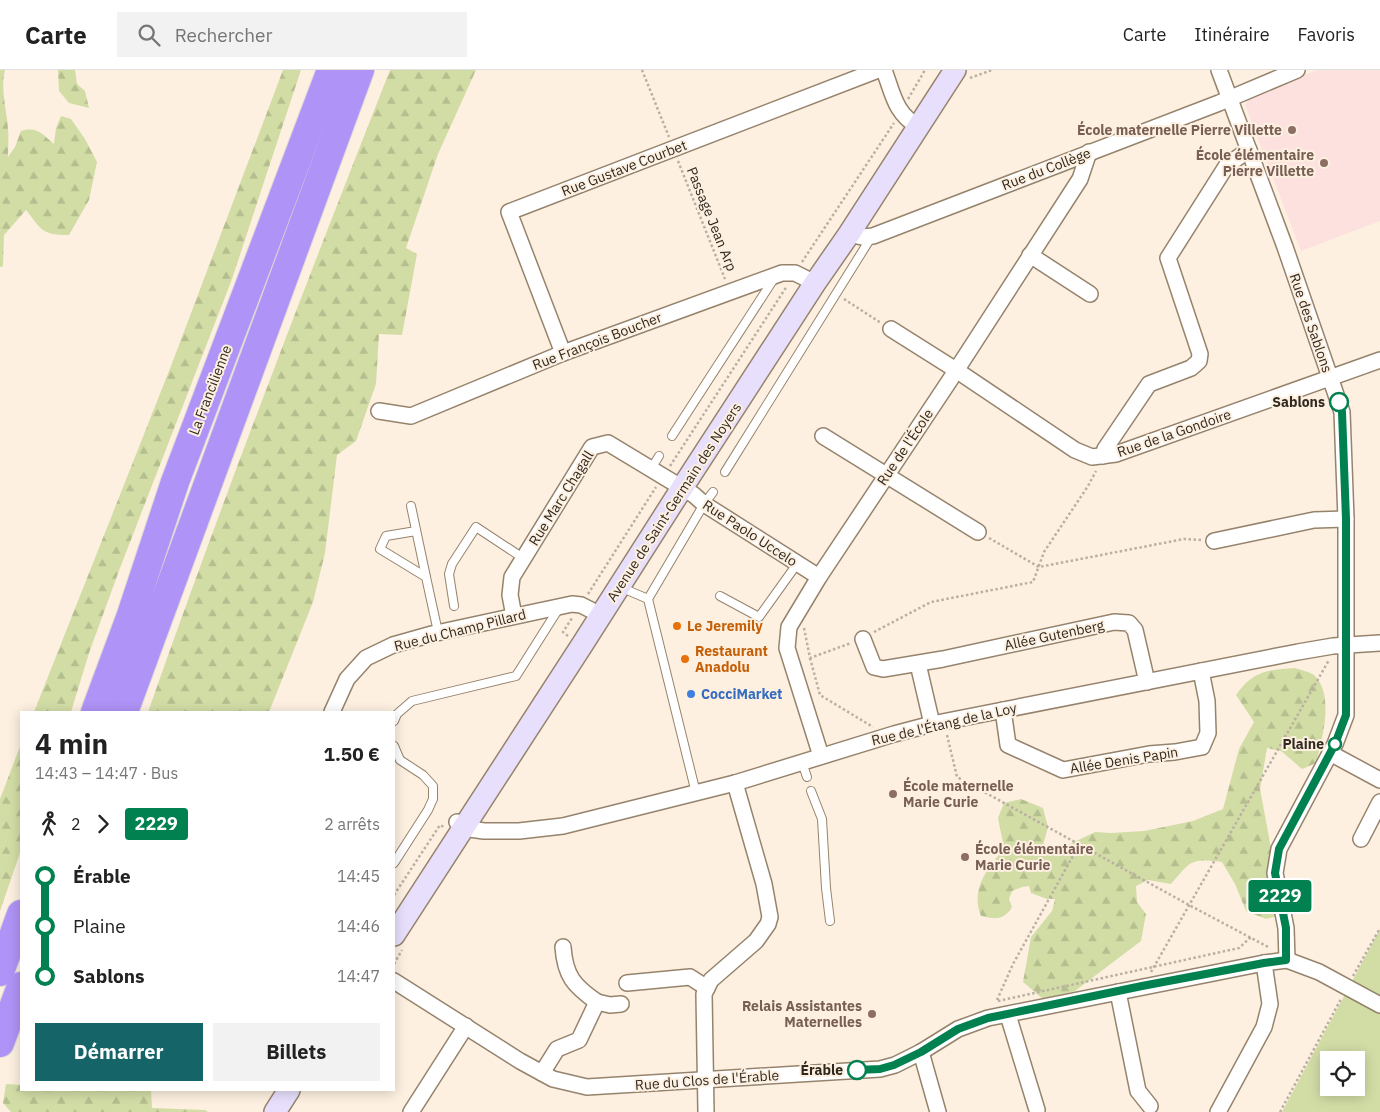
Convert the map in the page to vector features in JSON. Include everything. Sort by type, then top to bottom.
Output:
[{"type":"highway","name":"La Francilienne","points":[[95,711],[132,614],[176,482],[331,70]]},
{"type":"highway","points":[[124,711],[360,70]]},
{"type":"highway","points":[[0,972],[20,917]]},
{"type":"highway","points":[[0,1043],[20,989]]},
{"type":"main road","name":"Avenue de Saint-Germain des Noyers","points":[[395,913],[453,824],[666,474],[828,246],[940,70]]},
{"type":"main road","name":"Avenue de Saint-Germain des Noyers","points":[[805,278],[850,234],[909,120],[955,70]]},
{"type":"main road","name":"Avenue de Saint-Germain des Noyers","points":[[395,933],[453,824],[620,587],[666,474]]},
{"type":"main road","points":[[275,1112],[288,1091]]},
{"type":"street","name":"Rue Gustave Courbet","points":[[563,353],[509,212],[878,70]]},
{"type":"street","points":[[884,70],[909,120]]},
{"type":"street","name":"Rue des Sablons","points":[[1219,70],[1342,412],[1346,519],[1340,645],[1346,715],[1330,753],[1279,849],[1275,873],[1286,928],[1287,955]]},
{"type":"street","name":"Rue du Collège","points":[[850,234],[862,237],[873,236],[1298,70]]},
{"type":"street","points":[[1103,456],[1105,449],[1149,384],[1191,368],[1199,362],[1200,354],[1168,258],[1226,164],[1249,150]]},
{"type":"street","name":"Rue de l'École","points":[[821,756],[787,648],[789,627],[795,614],[1080,178],[1089,152]]},
{"type":"street","points":[[1030,255],[1090,294]]},
{"type":"street","name":"Rue François Boucher","points":[[379,411],[410,416],[563,353],[776,275],[782,273],[805,278]]},
{"type":"street","name":"Rue de la Gondoire","points":[[891,329],[1075,450],[1092,457],[1116,454],[1380,360]]},
{"type":"street","points":[[823,436],[978,532]]},
{"type":"street","name":"Rue Marc Chagall","points":[[514,616],[510,595],[512,577],[592,446],[608,443],[666,474]]},
{"type":"street","name":"Rue Paolo Uccelo","points":[[666,474],[694,495],[708,498],[797,564],[819,577]]},
{"type":"street","points":[[1214,541],[1314,520],[1346,519]]},
{"type":"street","name":"Rue du Champ Pillard","points":[[332,711],[347,679],[366,658],[393,645],[438,632],[560,606],[572,604],[586,608]]},
{"type":"street","name":"Allée Gutenberg","points":[[863,639],[874,667],[883,669],[918,664],[1120,622],[1129,622],[1134,630],[1146,682]]},
{"type":"street","name":"Rue de l'Étang de la Loy","points":[[453,824],[484,831],[563,826],[735,783],[894,734],[938,723],[1340,645],[1380,643]]},
{"type":"street","points":[[918,664],[938,723]]},
{"type":"street","name":"Allée Denis Papin","points":[[1003,710],[1008,745],[1063,770],[1150,754],[1202,747],[1208,733],[1207,701],[1201,671]]},
{"type":"street","points":[[1330,753],[1380,780]]},
{"type":"street","points":[[706,1112],[704,994],[711,980],[756,941],[770,918],[764,884],[735,783]]},
{"type":"street","points":[[1361,839],[1380,802]]},
{"type":"street","points":[[563,947],[564,961],[569,977],[581,991],[597,1002],[610,1005],[621,1004]]},
{"type":"street","name":"Rue du Clos de l'Érable","points":[[395,982],[542,1073],[553,1079],[587,1087],[880,1069],[894,1065],[921,1052],[958,1029],[988,1018],[1264,963],[1287,955],[1380,1005]]},
{"type":"street","points":[[1218,1112],[1264,1027],[1270,1004],[1264,963]]},
{"type":"street","points":[[628,983],[690,977],[706,988]]},
{"type":"street","points":[[1118,992],[1138,1091],[1150,1106]]},
{"type":"street","points":[[542,1073],[557,1049],[579,1040],[597,1002]]},
{"type":"street","points":[[1008,1015],[1037,1110]]},
{"type":"street","points":[[412,1112],[466,1026]]},
{"type":"street","points":[[921,1052],[938,1112]]},
{"type":"lane","points":[[725,472],[873,236]]},
{"type":"lane","points":[[672,436],[776,275]]},
{"type":"lane","points":[[696,793],[648,599],[708,498]]},
{"type":"lane","points":[[411,506],[438,632]]},
{"type":"lane","points":[[454,606],[449,574],[452,564],[476,527],[523,558]]},
{"type":"lane","points":[[416,531],[386,536],[380,548],[426,578]]},
{"type":"lane","points":[[720,596],[759,618],[797,564]]},
{"type":"lane","points":[[620,587],[648,599]]},
{"type":"lane","points":[[395,719],[397,714],[412,701],[516,676],[560,606]]},
{"type":"lane","points":[[395,748],[400,760],[423,775],[433,786],[433,799],[428,810],[395,860]]},
{"type":"lane","points":[[802,762],[807,776]]},
{"type":"lane","points":[[811,791],[822,819],[830,922]]},
{"type":"path","name":"Passage Jean Arp","points":[[642,70],[730,292]]},
{"type":"path","points":[[563,632],[586,608],[666,474],[805,278],[909,120],[925,70]]},
{"type":"path","points":[[836,294],[891,329]]},
{"type":"path","points":[[810,658],[863,639],[931,602],[1034,582],[1044,552],[1088,486],[1103,456]]},
{"type":"path","points":[[978,532],[1040,567],[1184,539],[1214,541]]},
{"type":"path","points":[[795,614],[802,618],[820,695],[874,727],[893,726],[894,734]]},
{"type":"path","points":[[1142,986],[1340,645]]},
{"type":"path","points":[[938,723],[957,777],[1189,905],[1287,955]]},
{"type":"path","points":[[395,894],[453,824]]},
{"type":"path","points":[[1079,845],[996,1001],[1239,948],[1251,937]]},
{"type":"path","points":[[1280,1112],[1380,928]]},
{"type":"shaded area","name":"École élémentaire Pierre Villette","points":[[1317,70],[1380,70],[1380,221],[1301,251],[1245,105],[1248,99]]},
{"type":"green space","points":[[0,70],[5,70],[3,84],[8,132],[8,157],[15,147],[21,131],[36,131],[54,144],[56,128],[61,116],[71,119],[85,139],[97,162],[89,200],[69,235],[53,234],[43,230],[26,210],[4,235],[3,266],[0,267]]},
{"type":"green space","points":[[58,70],[75,70],[77,84],[85,91],[89,108],[69,103],[59,91]]},
{"type":"green space","points":[[283,70],[301,70],[232,279],[120,568],[89,653],[71,711],[34,711],[171,366]]},
{"type":"green space","points":[[390,70],[476,70],[438,154],[406,248],[417,254],[402,335],[379,334],[376,384],[356,441],[337,455],[325,553],[313,602],[269,711],[148,711],[206,551],[327,230]]},
{"type":"green space","points":[[1295,668],[1314,675],[1320,683],[1324,694],[1325,718],[1316,763],[1302,769],[1281,751],[1267,748],[1260,789],[1273,859],[1277,916],[1266,919],[1246,911],[1235,884],[1222,862],[1197,861],[1187,866],[1171,884],[1148,880],[1136,886],[1137,902],[1146,914],[1141,941],[1075,991],[1043,999],[1023,982],[1031,937],[1052,911],[1055,899],[1047,899],[1031,893],[1029,886],[1012,891],[1009,899],[1012,907],[1002,917],[981,916],[978,906],[979,888],[982,879],[1004,848],[998,818],[1004,803],[1021,799],[1043,808],[1048,827],[1042,849],[1066,846],[1095,832],[1144,831],[1193,821],[1223,809],[1239,749],[1254,722],[1236,695],[1255,676],[1269,671]]},
{"type":"green space","points":[[20,747],[20,853],[0,911],[0,799]]},
{"type":"green space","points":[[1380,929],[1380,1112],[1282,1112]]},
{"type":"green space","points":[[6,1084],[20,1085],[20,1091],[151,1091],[152,1108],[205,1110],[208,1112],[11,1112],[3,1103]]},
{"type":"bus line","name":"2229","points":[[857,1070],[880,1069],[894,1065],[921,1052],[958,1029],[988,1018],[1142,986],[1286,960],[1286,928],[1275,873],[1279,849],[1335,744],[1346,715],[1346,519],[1342,412],[1339,402]]},
{"type":"place","name":"École maternelle Pierre Villette","points":[[1292,130]]},
{"type":"place","name":"École élémentaire Pierre Villette","points":[[1324,163]]},
{"type":"place","name":"Sablons","points":[[1339,402]]},
{"type":"place","name":"Le Jeremily","points":[[677,626]]},
{"type":"place","name":"Restaurant Anadolu","points":[[685,659]]},
{"type":"place","name":"CocciMarket","points":[[691,694]]},
{"type":"place","name":"Plaine","points":[[1335,744]]},
{"type":"place","name":"École maternelle Marie Curie","points":[[893,794]]},
{"type":"place","name":"École élémentaire Marie Curie","points":[[965,857]]},
{"type":"place","name":"Relais Assistantes Maternelles","points":[[872,1014]]},
{"type":"place","name":"Érable","points":[[857,1070]]}]
